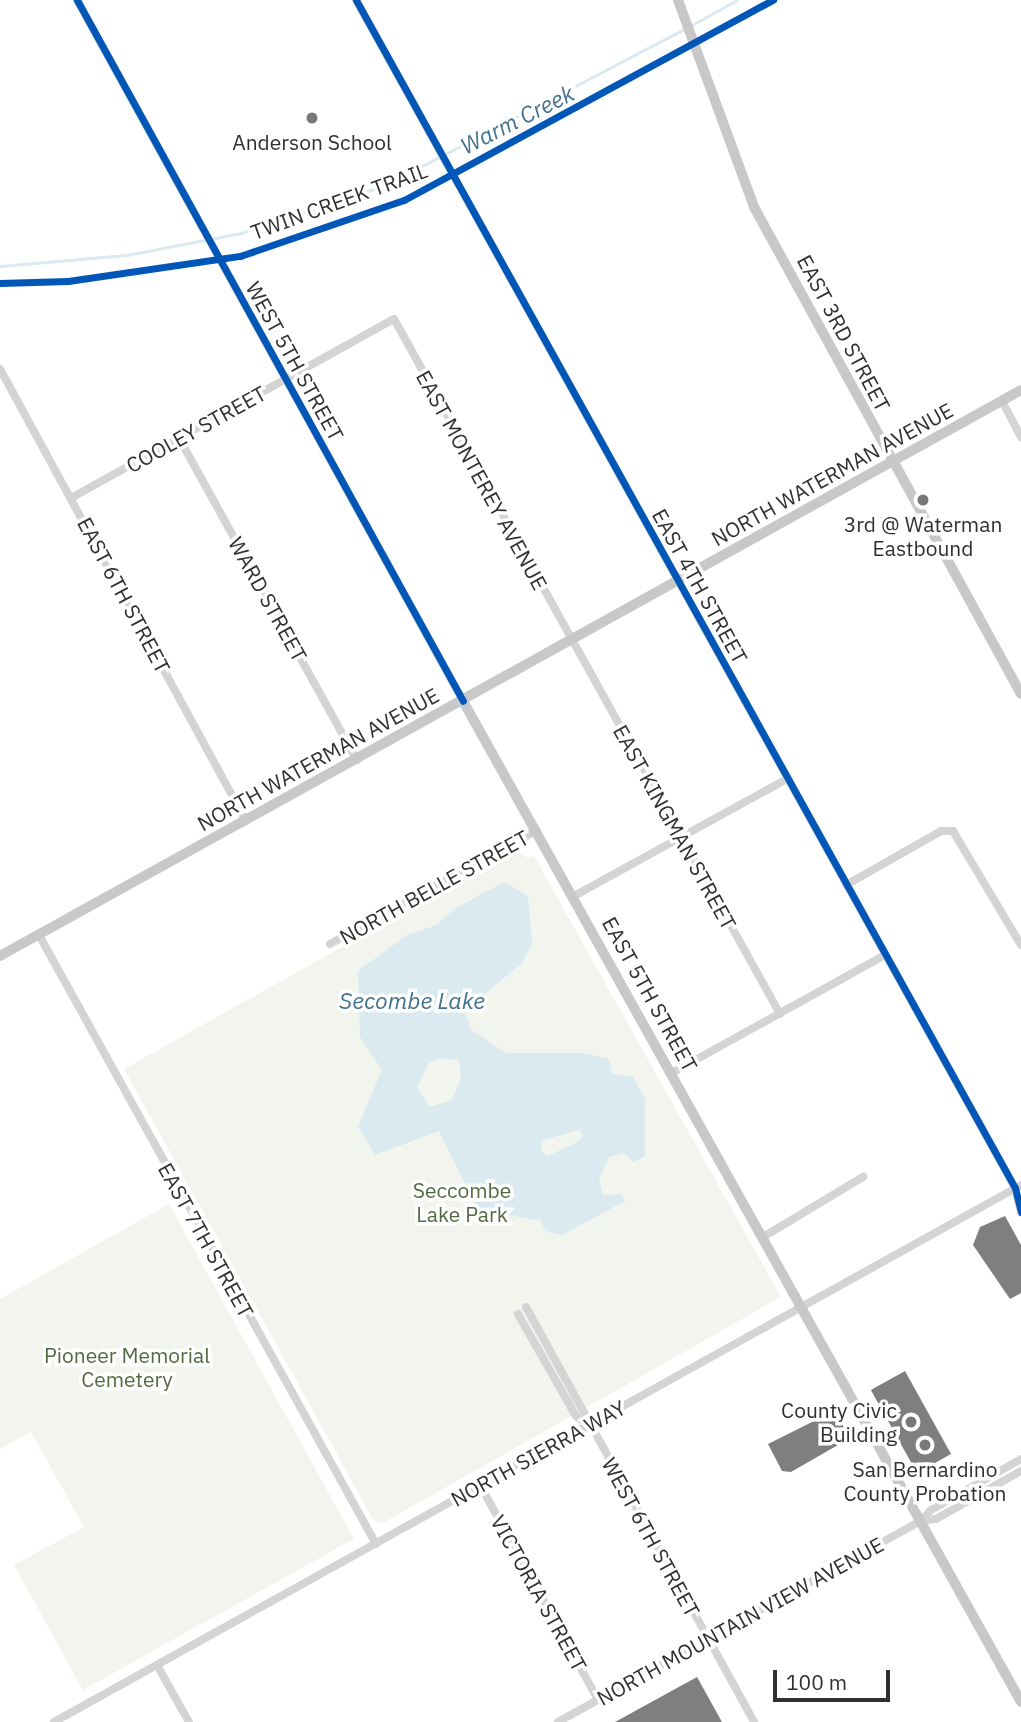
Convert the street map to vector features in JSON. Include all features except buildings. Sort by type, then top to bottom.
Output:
[{"type":"main road","name":"EAST 3RD STREET","points":[[678,0],[695,36],[742,182],[1021,694]]},
{"type":"main road","name":"NORTH WATERMAN AVENUE","points":[[0,956],[1021,390]]},
{"type":"main road","name":"EAST 5TH STREET","points":[[463,701],[802,1307]]},
{"type":"main road","points":[[802,1307],[1021,1702]]},
{"type":"street","name":"WEST 5TH STREET","points":[[76,0],[463,701]]},
{"type":"street","name":"EAST 4TH STREET","points":[[356,0],[885,955],[1019,1189],[1021,1212]]},
{"type":"street","name":"COOLEY STREET","points":[[71,498],[394,319]]},
{"type":"street","name":"EAST MONTEREY AVENUE","points":[[394,319],[570,641]]},
{"type":"street","name":"EAST 6TH STREET","points":[[0,369],[246,821]]},
{"type":"street","points":[[1002,401],[1021,437]]},
{"type":"street","name":"WARD STREET","points":[[179,438],[357,760]]},
{"type":"street","name":"EAST KINGMAN STREET","points":[[570,641],[780,1014]]},
{"type":"street","points":[[574,896],[787,779]]},
{"type":"street","name":"NORTH BELLE STREET","points":[[331,944],[537,830]]},
{"type":"street","points":[[846,885],[942,831],[953,831],[962,840],[1021,946]]},
{"type":"street","name":"EAST 7TH STREET","points":[[39,935],[376,1544]]},
{"type":"street","points":[[672,1073],[885,955]]},
{"type":"street","points":[[763,1237],[863,1177]]},
{"type":"street","name":"NORTH SIERRA WAY","points":[[54,1722],[1019,1189]]},
{"type":"street","points":[[526,1307],[586,1411],[589,1425]]},
{"type":"street","points":[[518,1314],[576,1416],[589,1425]]},
{"type":"street","name":"WEST 6TH STREET","points":[[589,1425],[754,1722]]},
{"type":"street","name":"NORTH MOUNTAIN VIEW AVENUE","points":[[558,1722],[921,1521],[931,1510],[1021,1459]]},
{"type":"street","name":"NORTH MOUNTAIN VIEW AVENUE","points":[[921,1521],[936,1519],[1021,1471]]},
{"type":"street","name":"VICTORIA STREET","points":[[480,1485],[598,1700]]},
{"type":"street","points":[[157,1665],[189,1722]]},
{"type":"green space","name":"Seccombe Lake Park","points":[[515,850],[528,858],[534,856],[781,1297],[383,1523],[374,1521],[124,1069]]},
{"type":"green space","name":"Pioneer Memorial Cemetery","points":[[169,1204],[354,1539],[83,1690],[14,1565],[84,1527],[31,1432],[0,1449],[0,1299]]},
{"type":"water","name":"Secombe Lake","points":[[504,882],[528,896],[532,944],[522,963],[465,1010],[471,1030],[506,1053],[582,1053],[609,1059],[612,1073],[633,1077],[645,1099],[645,1156],[634,1162],[624,1153],[609,1157],[599,1179],[603,1195],[621,1194],[625,1201],[562,1235],[545,1231],[541,1221],[478,1209],[439,1131],[375,1155],[358,1126],[382,1070],[360,1037],[358,971],[407,935],[437,925],[454,909]],"holes":[[[439,1058],[459,1060],[461,1077],[452,1100],[430,1107],[417,1088],[429,1063]],[[579,1130],[583,1135],[579,1141],[548,1156],[541,1151],[543,1140]]]},
{"type":"waterway","name":"Warm Creek","points":[[692,25],[737,0]]},
{"type":"waterway","name":"Warm Creek","points":[[0,266],[127,255],[241,233],[386,185],[686,28]]},
{"type":"cycle path","points":[[77,0],[463,701]]},
{"type":"cycle path","points":[[356,0],[1015,1188],[1021,1212]]},
{"type":"cycle path","name":"TWIN CREEK TRAIL","points":[[0,283],[68,281],[240,256],[404,200],[773,0]]},
{"type":"place","name":"Anderson School","points":[[312,118]]},
{"type":"place","name":"3rd @ Waterman Eastbound","points":[[923,500]]},
{"type":"place","name":"County Civic Building","points":[[911,1422]]},
{"type":"place","name":"San Bernardino County Probation","points":[[925,1445]]}]
